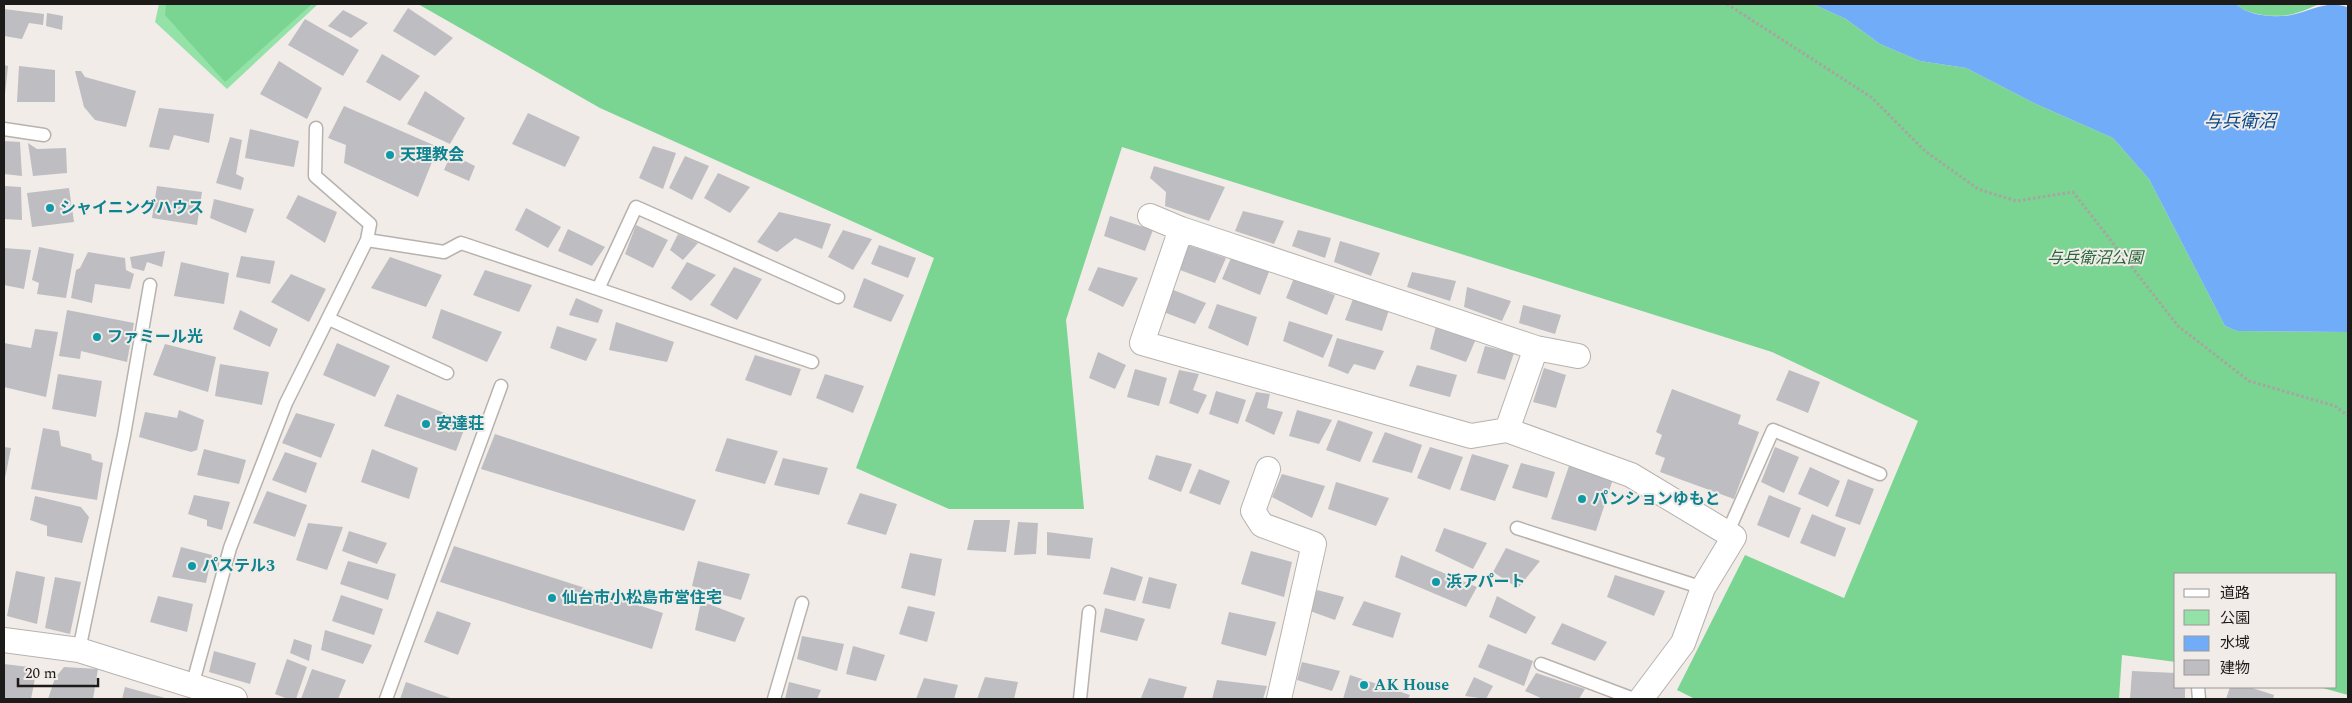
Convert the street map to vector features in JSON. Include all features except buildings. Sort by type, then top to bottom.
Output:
[{"type":"street","points":[[1150,216],[1181,229],[1536,348],[1578,356]]},
{"type":"street","points":[[1181,229],[1142,344],[1471,436],[1507,430],[1632,475],[1734,537],[1703,588],[1683,643],[1641,699]]},
{"type":"street","points":[[1507,430],[1536,348]]},
{"type":"street","points":[[1268,469],[1253,511],[1262,525],[1314,544],[1279,699]]},
{"type":"street","points":[[4,640],[78,650],[235,699]]},
{"type":"lane","points":[[192,686],[230,548],[286,403],[367,240],[370,224],[315,176],[316,128]]},
{"type":"lane","points":[[4,129],[44,136]]},
{"type":"lane","points":[[598,289],[636,207],[838,297]]},
{"type":"lane","points":[[367,240],[444,252],[461,242],[812,362]]},
{"type":"lane","points":[[78,650],[124,435],[150,285]]},
{"type":"lane","points":[[329,319],[447,373]]},
{"type":"lane","points":[[386,699],[501,386]]},
{"type":"lane","points":[[1727,534],[1773,430],[1880,474]]},
{"type":"lane","points":[[1517,528],[1703,588]]},
{"type":"lane","points":[[774,699],[802,603]]},
{"type":"lane","points":[[1080,699],[1089,612]]},
{"type":"lane","points":[[1541,664],[1634,699]]},
{"type":"path","points":[[1727,4],[1872,97],[1924,151],[1978,189],[2016,201],[2073,192],[2178,326],[2249,381],[2335,406],[2348,416]]},
{"type":"green space","points":[[159,4],[318,4],[227,89],[155,22]]},
{"type":"green space","points":[[166,4],[312,4],[225,82],[165,15]]},
{"type":"green space","name":"与兵衛沼公園","points":[[418,4],[1813,4],[1846,19],[1880,44],[1920,61],[1966,68],[2036,104],[2113,138],[2149,179],[2225,326],[2237,331],[2348,332],[2348,695],[2323,688],[2337,688],[2337,573],[2174,573],[2174,662],[2122,655],[2119,699],[1695,699],[1677,690],[1745,555],[1844,598],[1918,421],[1772,352],[1122,147],[1066,320],[1084,509],[949,509],[856,468],[934,258],[600,108]]},
{"type":"green space","points":[[2236,4],[2320,4],[2296,13],[2279,16],[2255,13]]},
{"type":"water","name":"与兵衛沼","points":[[1813,4],[2236,4],[2254,14],[2277,16],[2291,15],[2325,5],[2347,7],[2348,332],[2237,331],[2225,326],[2149,179],[2113,138],[2036,104],[1966,68],[1920,61],[1880,44],[1846,19]]},
{"type":"place","name":"天理教会","points":[[390,155]]},
{"type":"place","name":"シャイニングハウス","points":[[50,208]]},
{"type":"place","name":"ファミール光","points":[[97,337]]},
{"type":"place","name":"安達荘","points":[[426,424]]},
{"type":"place","name":"パンションゆもと","points":[[1582,499]]},
{"type":"place","name":"パステル3","points":[[192,566]]},
{"type":"place","name":"浜アパート","points":[[1436,582]]},
{"type":"place","name":"仙台市小松島市営住宅","points":[[552,598]]},
{"type":"place","name":"AK House","points":[[1364,685]]}]
